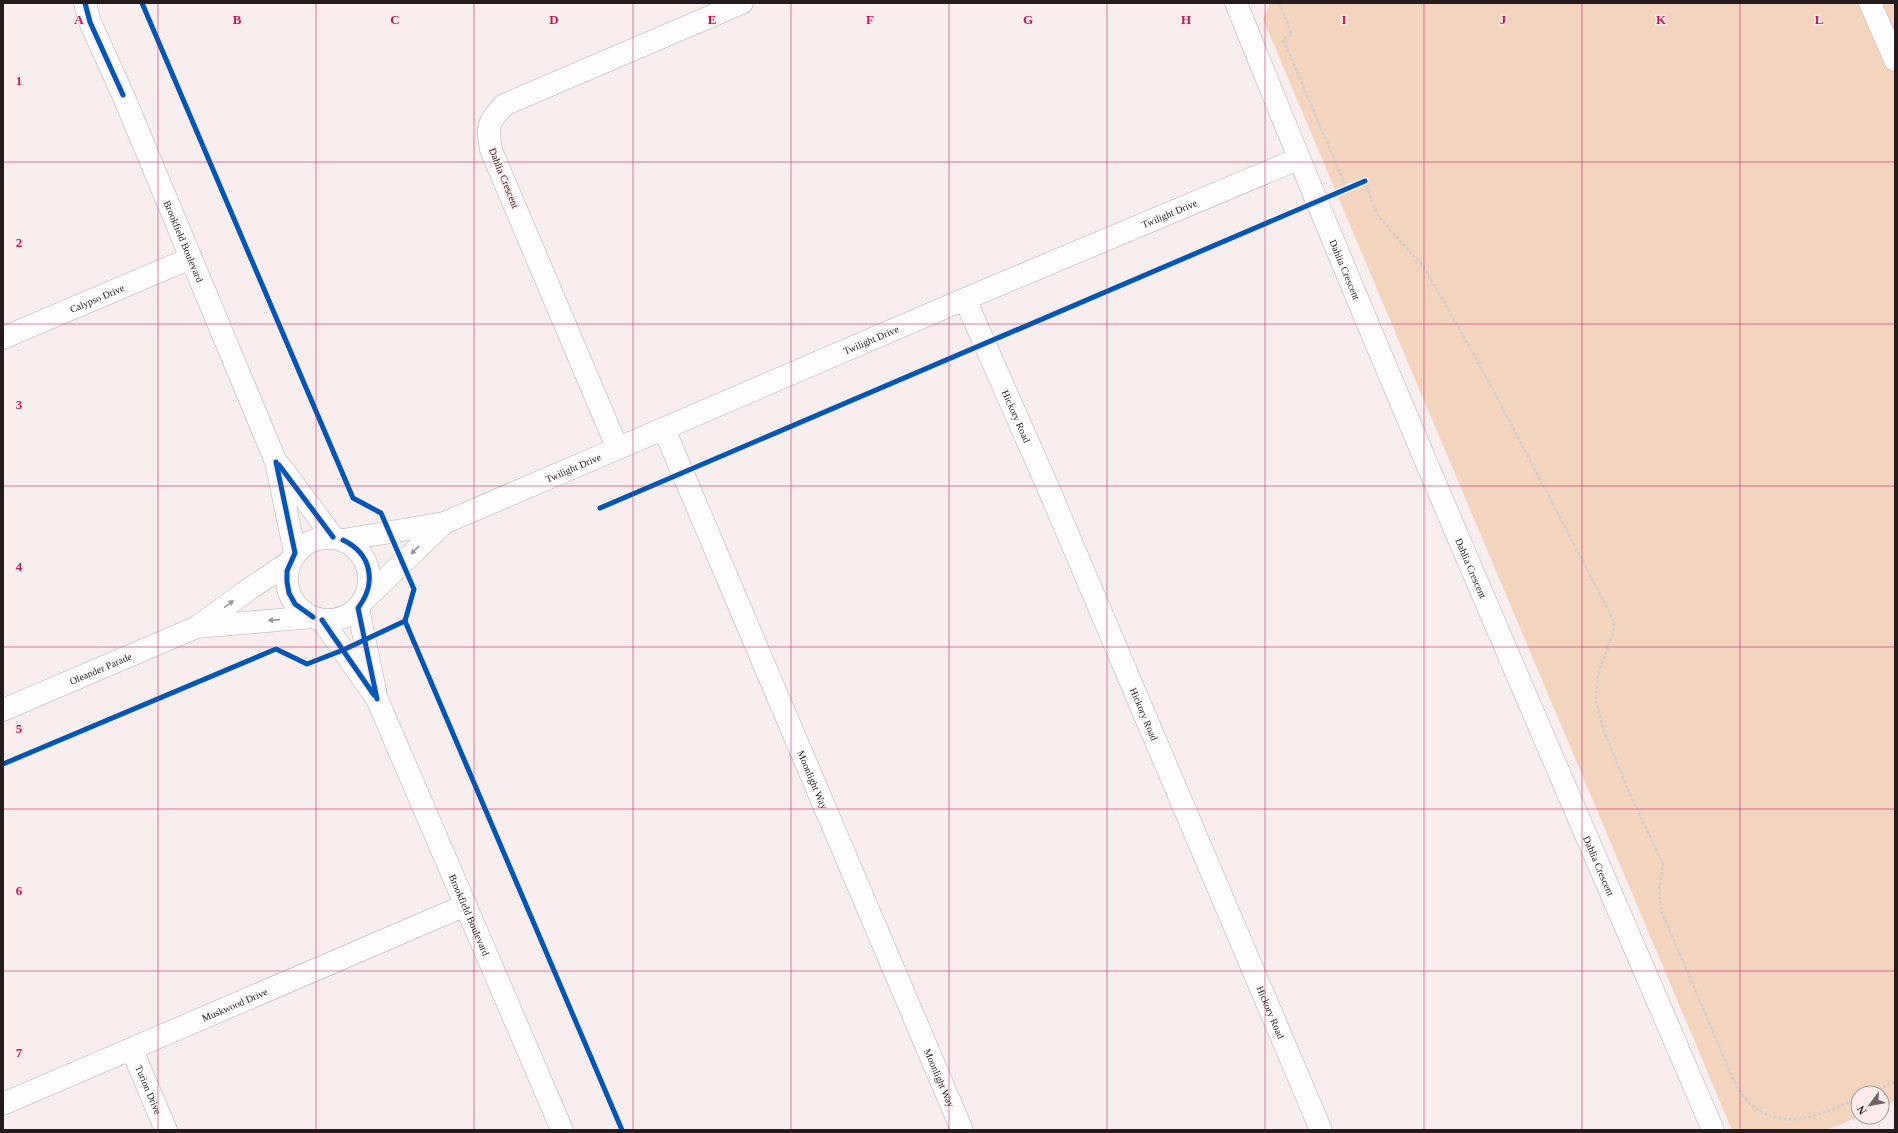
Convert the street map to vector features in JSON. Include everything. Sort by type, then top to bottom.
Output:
[{"type":"street","name":"Brookfield Boulevard","points":[[75,3],[88,12],[276,462],[293,557]]},
{"type":"street","name":"Dahlia Crescent","points":[[617,447],[491,150],[488,130],[492,118],[504,105],[742,3]]},
{"type":"street","name":"Dahlia Crescent","points":[[1236,3],[1298,158],[1713,1130]]},
{"type":"street","points":[[1870,3],[1894,54]]},
{"type":"street","name":"Twilight Drive","points":[[338,538],[444,522],[1298,158]]},
{"type":"street","name":"Calypso Drive","points":[[3,338],[191,258]]},
{"type":"street","name":"Hickory Road","points":[[965,299],[1053,499],[1320,1130]]},
{"type":"street","name":"Moonlight Way","points":[[664,429],[962,1130]]},
{"type":"street","name":"Brookfield Boulevard","points":[[276,462],[338,538]]},
{"type":"street","name":"Twilight Drive","points":[[362,604],[444,522]]},
{"type":"street","points":[[319,538],[338,538],[354,545],[367,562],[370,575],[369,585],[362,604],[347,616],[335,620],[318,619],[295,604],[289,593],[287,576],[293,557],[306,544],[319,538]]},
{"type":"street","name":"Oleander Parade","points":[[3,710],[197,628],[293,557]]},
{"type":"street","name":"Brookfield Boulevard","points":[[362,604],[377,700]]},
{"type":"street","name":"Brookfield Boulevard","points":[[318,619],[377,700],[562,1130]]},
{"type":"street","name":"Oleander Parade","points":[[197,628],[318,619]]},
{"type":"street","name":"Muskwood Drive","points":[[3,1104],[132,1050],[466,904]]},
{"type":"street","name":"Turion Drive","points":[[132,1050],[166,1130]]},
{"type":"path","points":[[1279,3],[1292,34],[1284,40],[1347,189]]},
{"type":"path","points":[[1359,184],[1364,182],[1377,215],[1422,265],[1440,295],[1489,382],[1614,623],[1613,633],[1598,674],[1596,701],[1604,731],[1628,790],[1663,864],[1659,890],[1662,910],[1737,1088],[1750,1105],[1763,1114],[1774,1119],[1791,1122],[1806,1121],[1850,1102]]},
{"type":"path","points":[[1317,202],[1353,187]]},
{"type":"shaded area","points":[[1270,3],[1895,3],[1895,1101],[1890,1103],[1890,1085],[1850,1085],[1850,1120],[1827,1130],[1732,1130],[1263,19]]},
{"type":"cycle path","points":[[85,3],[90,22],[123,95]]},
{"type":"cycle path","points":[[142,3],[353,498],[381,513],[414,589],[405,621],[622,1130]]},
{"type":"cycle path","points":[[600,508],[1365,181]]},
{"type":"cycle path","points":[[276,462],[295,553],[287,571],[289,593],[295,604],[313,617]]},
{"type":"cycle path","points":[[279,465],[333,537]]},
{"type":"cycle path","points":[[343,540],[353,546],[360,553],[366,561],[368,570],[368,589],[358,608],[377,699]]},
{"type":"cycle path","points":[[322,620],[374,695]]},
{"type":"cycle path","points":[[3,764],[276,649],[307,664],[343,650],[405,621]]}]
